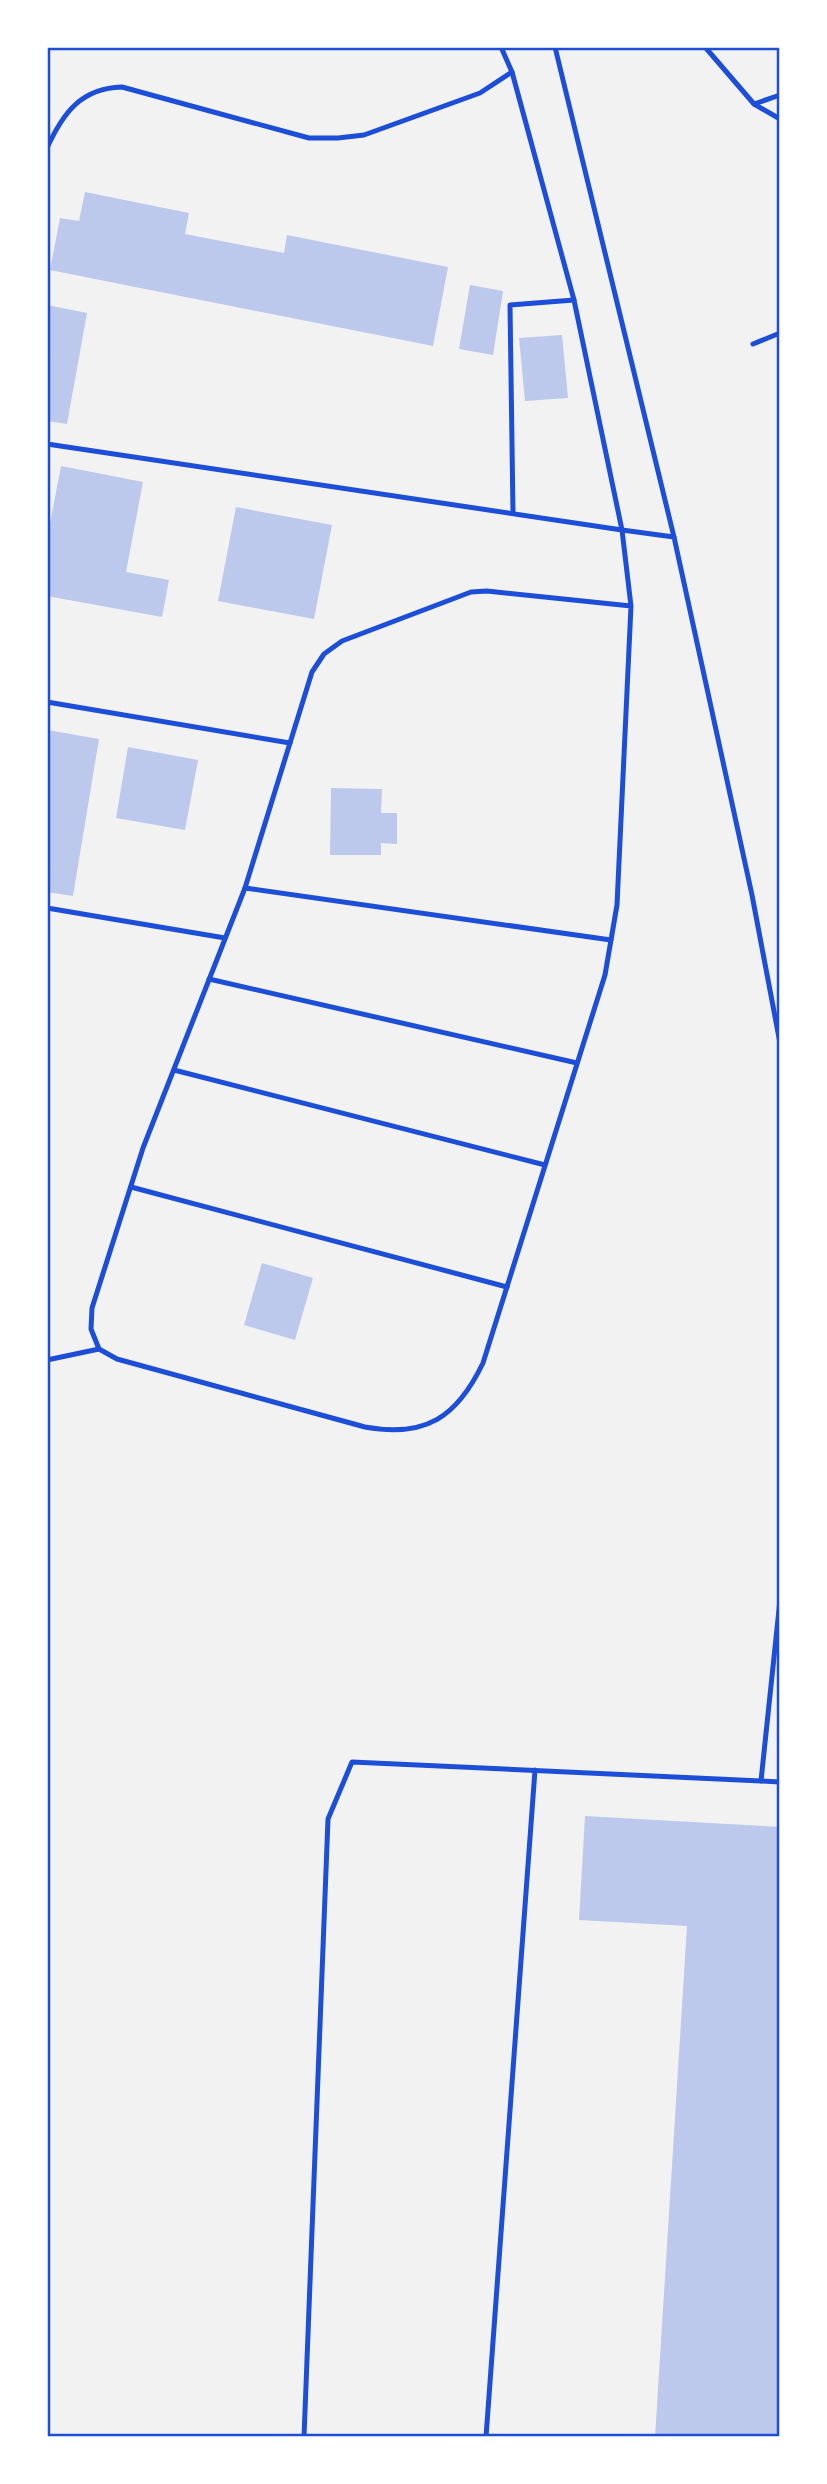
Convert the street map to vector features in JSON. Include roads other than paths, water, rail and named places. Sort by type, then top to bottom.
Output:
[{"type":"lane","points":[[501,47],[512,72],[574,300],[622,530],[631,606],[617,905],[605,975],[483,1363],[471,1388],[450,1413],[419,1428],[391,1432],[117,1359],[99,1349],[91,1329],[92,1308],[131,1187],[245,887],[312,672],[324,654],[342,641],[471,592],[487,591],[631,606]]},
{"type":"lane","points":[[555,47],[674,537],[752,895],[780,1043]]},
{"type":"lane","points":[[705,47],[754,104],[780,120]]},
{"type":"lane","points":[[47,148],[56,127],[68,111],[85,96],[106,88],[122,87],[309,138],[338,138],[364,135],[480,93],[512,72]]},
{"type":"lane","points":[[754,104],[780,95]]},
{"type":"lane","points":[[513,513],[510,305],[574,300]]},
{"type":"lane","points":[[753,344],[780,333]]},
{"type":"lane","points":[[47,444],[674,537]]},
{"type":"lane","points":[[47,702],[290,743]]},
{"type":"lane","points":[[245,887],[611,940]]},
{"type":"lane","points":[[47,908],[225,938]]},
{"type":"lane","points":[[209,979],[577,1063]]},
{"type":"lane","points":[[174,1070],[545,1165]]},
{"type":"lane","points":[[131,1187],[507,1287]]},
{"type":"lane","points":[[47,1360],[99,1349]]},
{"type":"lane","points":[[761,1781],[780,1600]]},
{"type":"lane","points":[[304,2437],[328,1819],[352,1762],[780,1782]]},
{"type":"lane","points":[[486,2437],[535,1770]]}]
